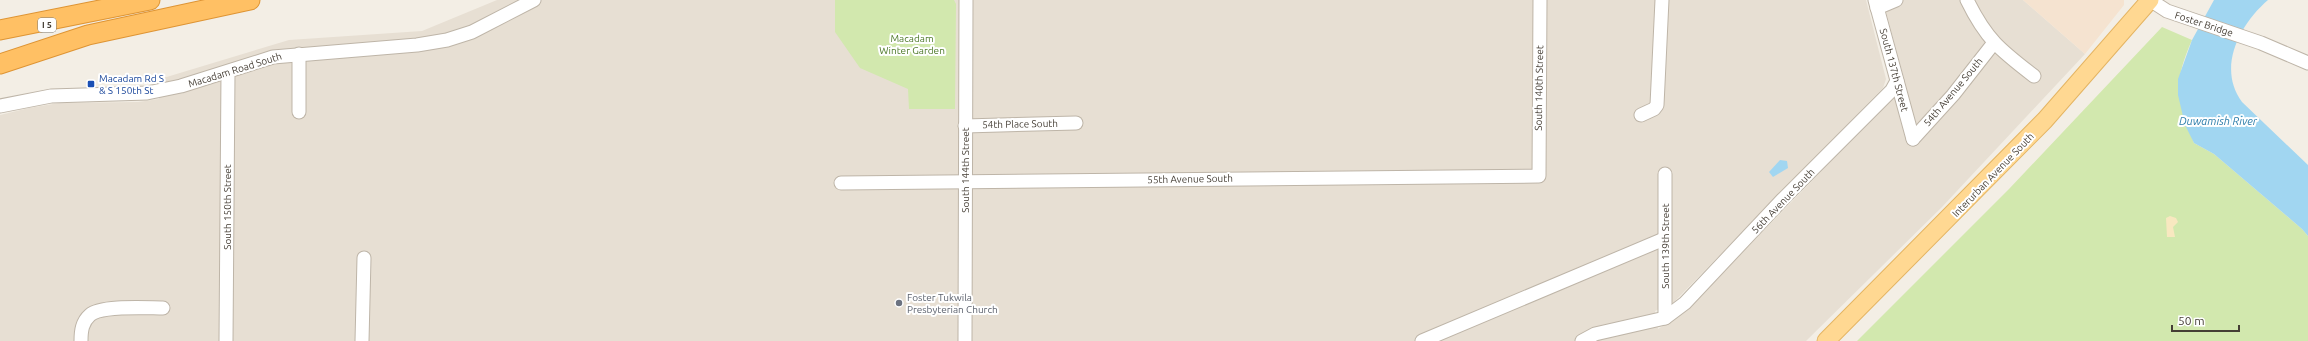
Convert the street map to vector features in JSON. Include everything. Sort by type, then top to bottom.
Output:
[{"type":"highway","name":"I 5","points":[[0,30],[150,0]]},
{"type":"highway","points":[[0,64],[88,35],[250,0]]},
{"type":"highway","name":"I 5","points":[[0,39],[93,11]]},
{"type":"main road","name":"Interurban Avenue South","points":[[1826,341],[2045,120],[2150,0]]},
{"type":"street","name":"Macadam Road South","points":[[0,106],[51,96],[147,93],[228,72],[273,57],[417,45],[447,40],[472,32],[534,0]]},
{"type":"street","name":"South 144th Street","points":[[965,341],[966,0]]},
{"type":"street","name":"South 140th Street","points":[[1538,176],[1540,0]]},
{"type":"street","points":[[1641,115],[1654,109],[1657,105],[1662,0]]},
{"type":"street","points":[[1876,4],[1896,0]]},
{"type":"street","points":[[1967,0],[1976,19],[1993,44],[2034,76]]},
{"type":"street","name":"Foster Bridge","points":[[2150,0],[2167,11],[2261,42],[2308,63]]},
{"type":"street","name":"South 137th Street","points":[[1876,4],[1913,139]]},
{"type":"street","name":"54th Avenue South","points":[[1913,139],[1953,95],[1993,44]]},
{"type":"street","points":[[299,54],[299,112]]},
{"type":"street","name":"South 150th Street","points":[[226,341],[228,72]]},
{"type":"street","name":"56th Avenue South","points":[[1665,318],[1687,302],[1783,199],[1892,90],[1897,81]]},
{"type":"street","name":"54th Place South","points":[[965,126],[1076,123]]},
{"type":"street","name":"South 139th Street","points":[[1665,174],[1665,318]]},
{"type":"street","name":"55th Avenue South","points":[[841,184],[966,181],[1538,176]]},
{"type":"street","points":[[1422,341],[1664,239]]},
{"type":"street","points":[[362,341],[364,258]]},
{"type":"street","points":[[81,341],[82,328],[86,320],[96,311],[163,308]]},
{"type":"street","points":[[1582,341],[1595,334],[1665,318]]},
{"type":"shaded area","points":[[497,0],[1866,0],[1886,79],[1883,88],[1674,302],[1655,311],[1658,329],[1683,313],[1813,180],[1902,86],[1904,79],[1883,0],[2023,0],[2085,54],[1942,207],[1806,341],[0,341],[0,115],[59,103],[138,102],[159,99],[160,79],[289,40],[422,31]]},
{"type":"shaded area","points":[[2023,0],[2124,0],[2124,5],[2085,54]]},
{"type":"green space","name":"Macadam Winter Garden","points":[[835,0],[954,0],[956,4],[955,109],[909,109],[908,89],[860,68],[835,32]]},
{"type":"green space","points":[[2162,27],[2192,40],[2182,69],[2180,92],[2184,114],[2194,143],[2214,154],[2302,229],[2308,236],[2308,341],[1857,341],[2009,189]]},
{"type":"sand","points":[[2170,216],[2176,218],[2178,222],[2173,227],[2175,237],[2167,237],[2166,218]]},
{"type":"water","name":"Duwamish River","points":[[2214,0],[2268,0],[2248,22],[2240,34],[2232,61],[2231,75],[2235,89],[2242,102],[2308,165],[2308,236],[2302,229],[2214,154],[2194,143],[2185,125],[2178,95],[2178,79],[2192,40]]},
{"type":"water","points":[[1780,160],[1787,161],[1788,168],[1773,177],[1769,172]]},
{"type":"place","name":"Macadam Rd S & S 150th St","points":[[91,84]]},
{"type":"place","name":"Foster Tukwila Presbyterian Church","points":[[899,303]]}]
